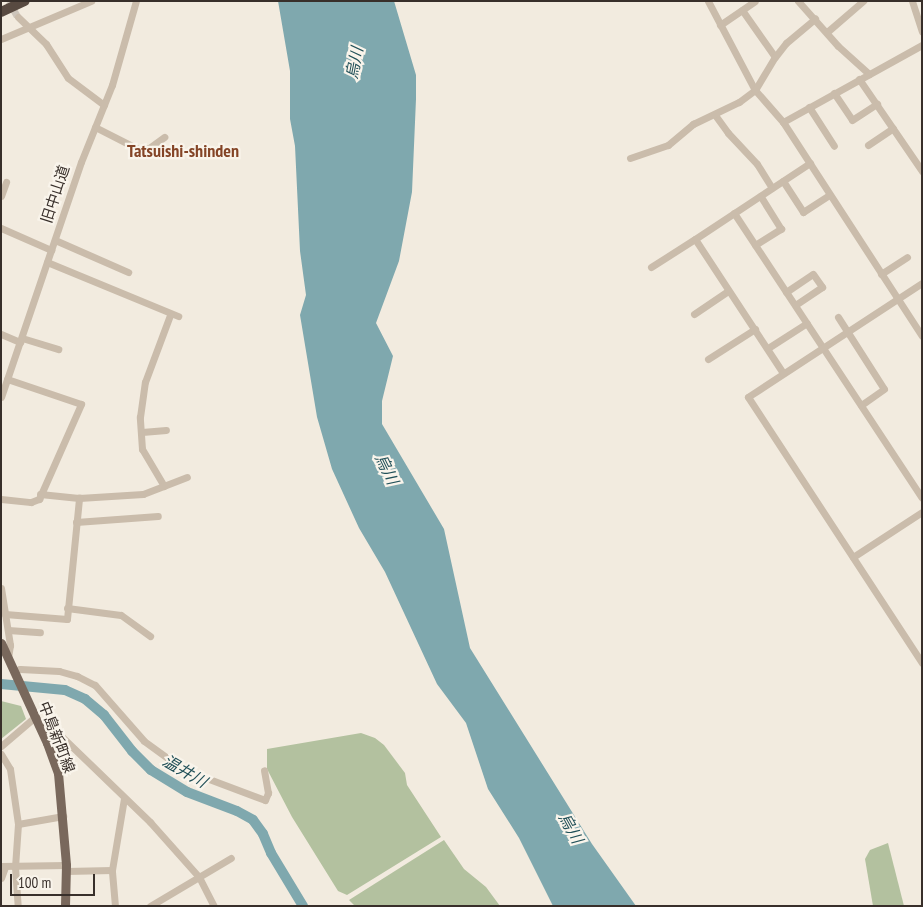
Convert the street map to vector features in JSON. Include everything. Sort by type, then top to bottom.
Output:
[{"type":"highway","points":[[1,8],[19,1]]},
{"type":"highway","points":[[1,12],[25,1]]},
{"type":"main road","name":"中島新町線","points":[[1,643],[36,717],[58,773],[66,868],[65,906]]},
{"type":"street","points":[[1,40],[92,1]]},
{"type":"street","name":"旧中山道","points":[[1,396],[81,162],[104,105],[136,1]]},
{"type":"street","points":[[708,1],[755,90],[783,122],[922,336]]},
{"type":"street","points":[[720,25],[755,1]]},
{"type":"street","points":[[798,1],[851,59],[869,74]]},
{"type":"street","points":[[912,1],[922,31]]},
{"type":"street","points":[[827,32],[861,2]]},
{"type":"street","points":[[742,10],[774,57]]},
{"type":"street","points":[[18,17],[46,44],[68,78],[104,105]]},
{"type":"street","points":[[630,158],[668,145],[693,124],[715,115],[755,90],[774,57],[786,43],[815,19]]},
{"type":"street","points":[[783,122],[922,45]]},
{"type":"street","points":[[859,79],[919,161],[922,171]]},
{"type":"street","points":[[834,93],[852,120],[877,104]]},
{"type":"street","points":[[809,108],[834,146]]},
{"type":"street","points":[[715,115],[728,134],[756,164],[772,188]]},
{"type":"street","points":[[95,127],[144,150],[164,137]]},
{"type":"street","points":[[868,145],[893,128]]},
{"type":"street","points":[[651,267],[810,163]]},
{"type":"street","points":[[783,181],[803,212],[829,195]]},
{"type":"street","points":[[1,196],[6,182]]},
{"type":"street","points":[[755,245],[781,229],[760,196]]},
{"type":"street","points":[[734,213],[922,498]]},
{"type":"street","points":[[1,228],[51,250]]},
{"type":"street","points":[[695,239],[784,373]]},
{"type":"street","points":[[55,240],[128,272]]},
{"type":"street","points":[[881,274],[907,257]]},
{"type":"street","points":[[47,262],[174,316],[142,392],[140,417],[142,449],[164,486]]},
{"type":"street","points":[[786,292],[813,274],[822,288],[795,305]]},
{"type":"street","points":[[922,283],[748,397],[922,663]]},
{"type":"street","points":[[694,314],[728,291]]},
{"type":"street","points":[[838,316],[884,389],[861,405]]},
{"type":"street","points":[[768,348],[807,323]]},
{"type":"street","points":[[708,359],[755,329]]},
{"type":"street","points":[[1,334],[58,349]]},
{"type":"street","points":[[1,500],[31,502],[38,499],[81,404],[7,379]]},
{"type":"street","points":[[142,432],[166,430]]},
{"type":"street","points":[[40,494],[78,498],[143,494],[187,477]]},
{"type":"street","points":[[5,614],[66,619],[78,498]]},
{"type":"street","points":[[853,558],[922,512]]},
{"type":"street","points":[[76,522],[158,516]]},
{"type":"street","points":[[1,588],[10,645],[8,657]]},
{"type":"street","points":[[67,608],[121,615],[150,636]]},
{"type":"street","points":[[8,630],[40,632]]},
{"type":"street","points":[[15,673],[20,669],[59,671],[77,676],[95,685],[144,741],[177,765],[193,773],[265,800],[268,793],[264,770]]},
{"type":"street","points":[[1,746],[36,717]]},
{"type":"street","points":[[42,731],[52,730],[59,734],[150,822],[199,877],[214,906]]},
{"type":"street","points":[[1,754],[10,769],[18,824],[15,866],[18,906]]},
{"type":"street","points":[[115,906],[112,870],[124,798]]},
{"type":"street","points":[[18,824],[63,816]]},
{"type":"street","points":[[150,906],[232,858]]},
{"type":"street","points":[[1,878],[3,866],[112,870]]},
{"type":"green space","points":[[1,701],[21,706],[26,719],[1,739]]},
{"type":"green space","points":[[361,733],[375,738],[384,745],[405,773],[407,785],[441,837],[347,895],[338,891],[292,817],[267,769],[267,749]]},
{"type":"green space","points":[[444,840],[464,869],[486,887],[500,906],[355,906],[349,900]]},
{"type":"green space","points":[[888,843],[904,906],[873,906],[865,859],[870,850]]},
{"type":"water","name":"烏川","points":[[278,1],[394,1],[416,75],[416,99],[412,192],[399,261],[376,323],[393,356],[382,401],[382,424],[444,529],[470,648],[592,844],[636,906],[553,906],[519,838],[488,789],[466,723],[437,684],[385,572],[359,528],[332,469],[317,417],[300,315],[306,295],[300,251],[295,146],[290,119],[290,71]]},
{"type":"waterway","name":"温井川","points":[[1,684],[65,690],[85,699],[104,715],[132,751],[151,770],[187,792],[237,811],[253,820],[263,834],[271,853],[303,906]]},
{"type":"tunnel","points":[[9,1],[18,17]]},
{"type":"district","name":"Tatsuishi-shinden","points":[[183,151]]}]
